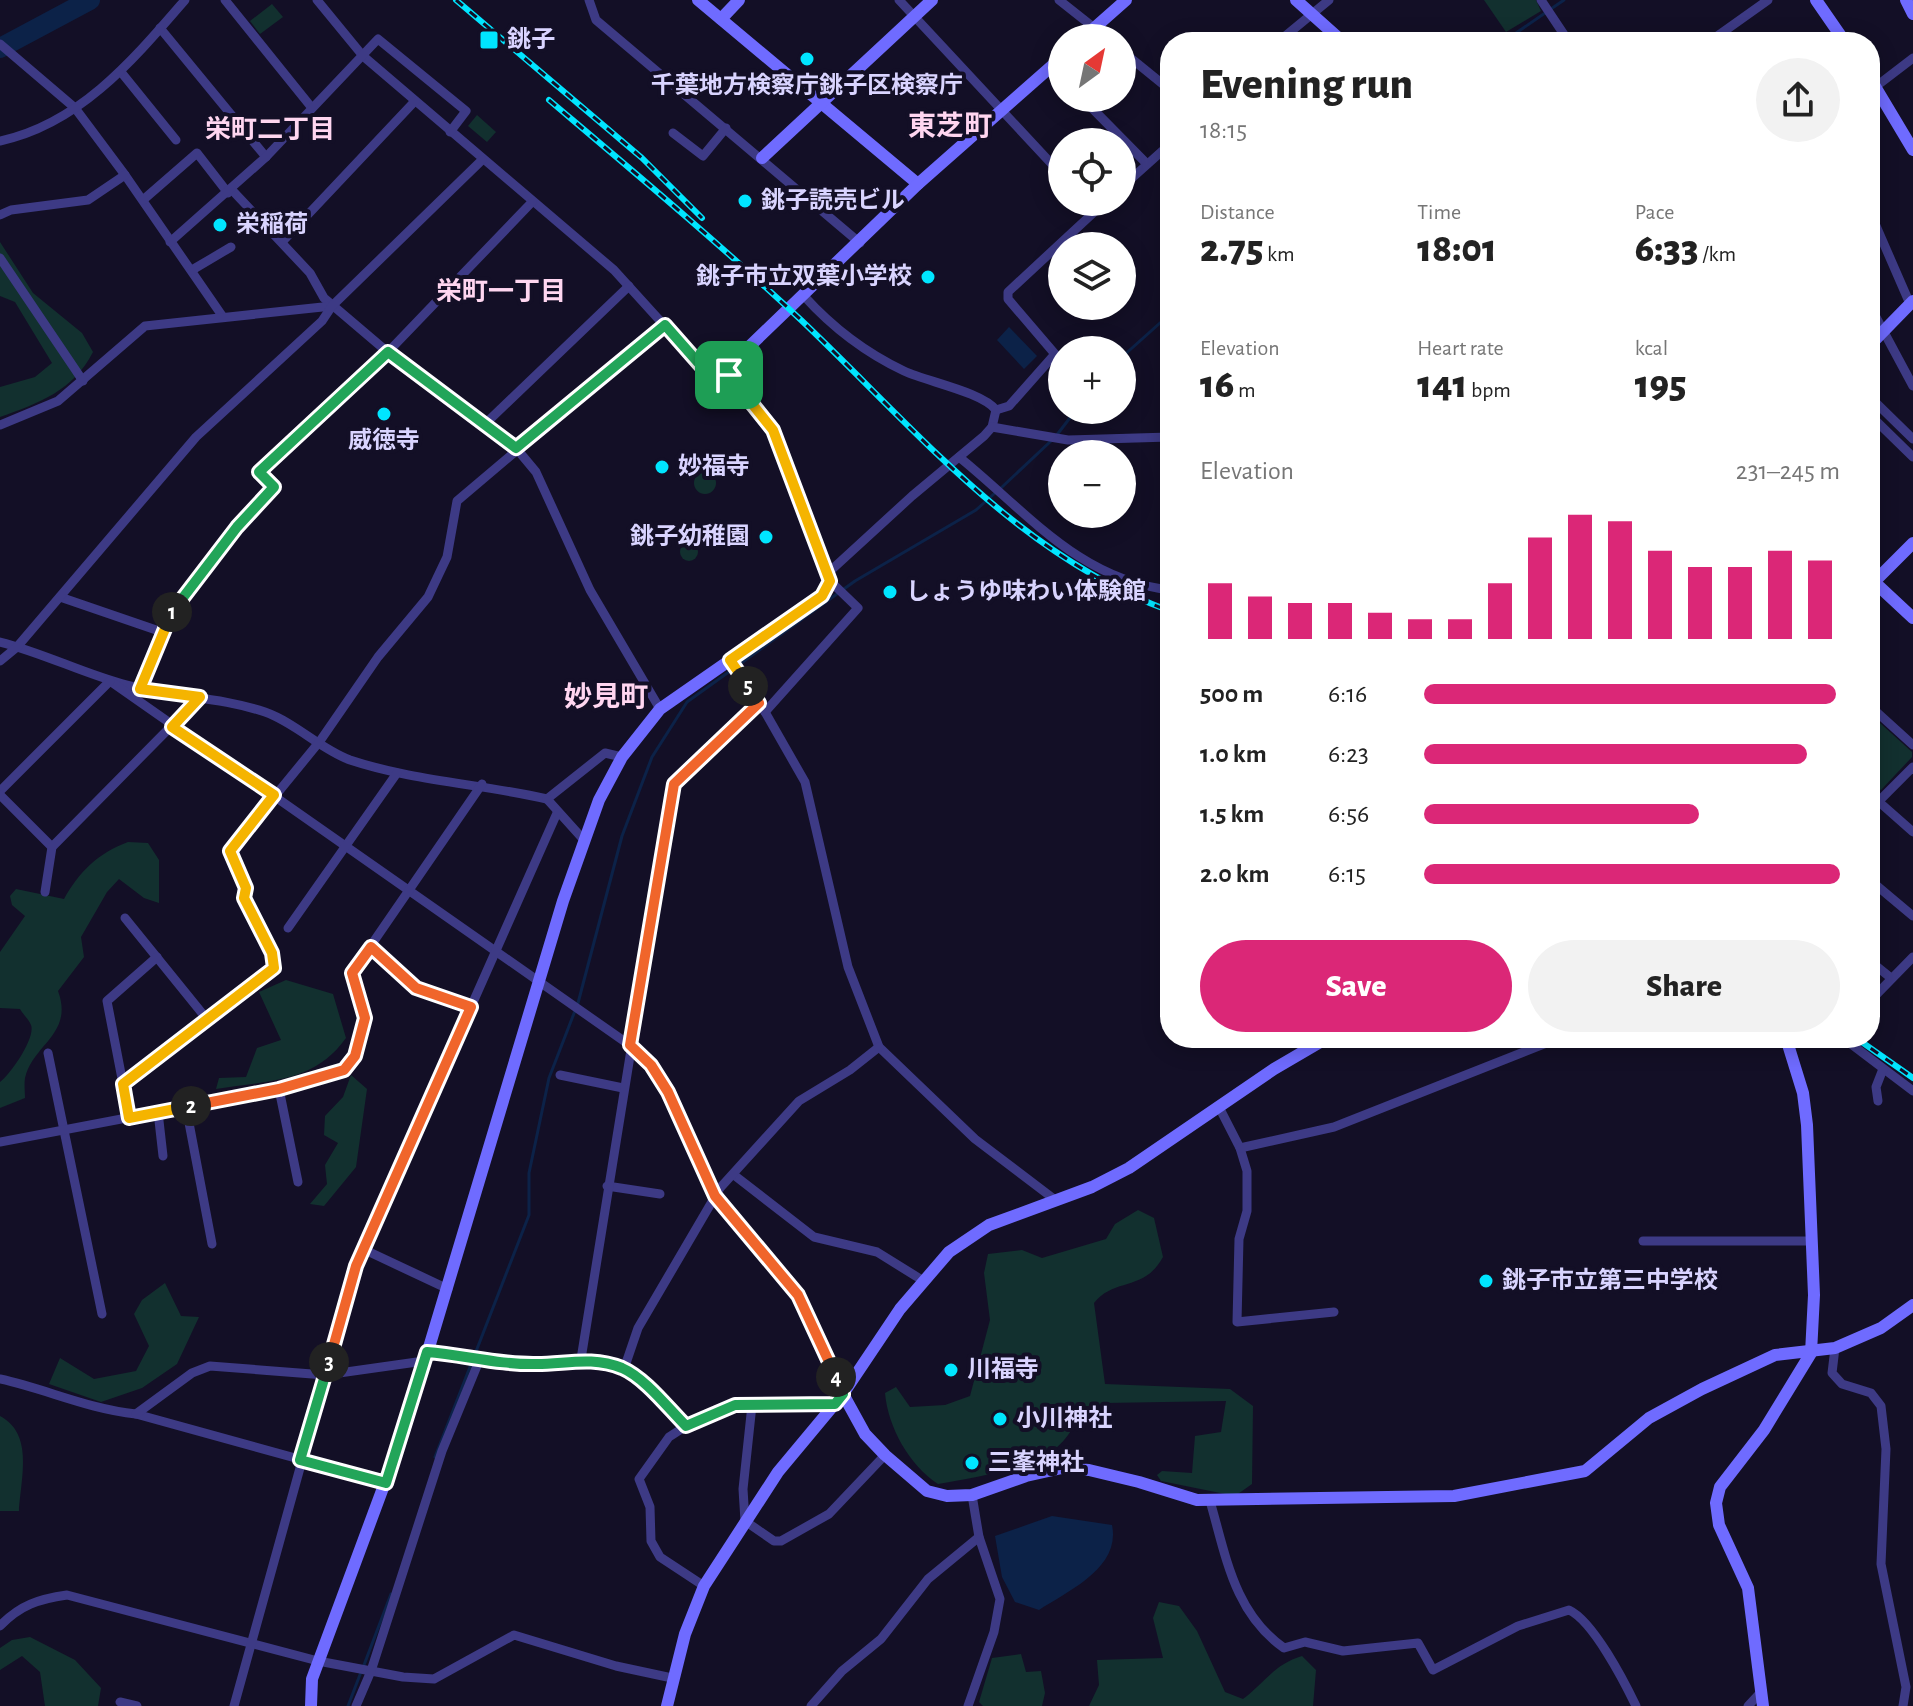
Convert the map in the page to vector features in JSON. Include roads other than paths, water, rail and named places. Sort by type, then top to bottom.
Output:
[{"type":"street","points":[[0,141],[41,129],[75,108],[121,72],[185,0]]},
{"type":"street","points":[[225,0],[312,108]]},
{"type":"street","points":[[317,0],[363,56],[629,286],[702,367],[729,375],[773,430],[829,577],[858,608],[762,707],[674,784],[581,1359]]},
{"type":"street","points":[[589,0],[596,20],[860,243]]},
{"type":"street","points":[[698,0],[918,184]]},
{"type":"street","points":[[721,19],[739,0]]},
{"type":"street","points":[[899,0],[1048,160]]},
{"type":"street","points":[[762,158],[932,0]]},
{"type":"street","points":[[1059,0],[1089,24]]},
{"type":"street","points":[[1099,24],[1126,0]]},
{"type":"street","points":[[1296,0],[1332,32]]},
{"type":"street","points":[[1290,32],[1329,0]]},
{"type":"street","points":[[1726,32],[1768,0]]},
{"type":"street","points":[[1816,0],[1834,32]]},
{"type":"street","points":[[1906,0],[1913,14]]},
{"type":"street","points":[[1545,8],[1562,32]]},
{"type":"street","points":[[160,28],[266,157]]},
{"type":"street","points":[[170,242],[266,157],[378,39],[466,111],[450,132]]},
{"type":"street","points":[[3,46],[75,108],[223,317]]},
{"type":"street","points":[[1880,80],[1913,58]]},
{"type":"street","points":[[1136,62],[1160,82]]},
{"type":"street","points":[[729,375],[734,359],[860,243],[918,184],[1048,69]]},
{"type":"street","points":[[121,72],[176,140]]},
{"type":"street","points":[[1880,98],[1913,150]]},
{"type":"street","points":[[283,241],[415,101]]},
{"type":"street","points":[[1096,112],[1147,164]]},
{"type":"street","points":[[673,133],[703,156],[726,128]]},
{"type":"street","points":[[143,200],[197,153],[230,192],[283,241],[332,306],[516,448],[536,472],[557,510],[584,577],[660,709]]},
{"type":"street","points":[[1136,174],[1160,153]]},
{"type":"street","points":[[0,661],[17,647],[196,437],[322,321],[332,306],[482,160]]},
{"type":"street","points":[[0,215],[88,200],[125,175]]},
{"type":"street","points":[[140,689],[162,632],[179,601],[237,527],[274,487],[259,472],[388,352],[532,202]]},
{"type":"street","points":[[996,410],[1009,406],[1055,354],[1008,299],[1008,292],[1091,216]]},
{"type":"street","points":[[1880,234],[1912,303],[1880,335]]},
{"type":"street","points":[[192,270],[231,247]]},
{"type":"street","points":[[0,258],[83,381]]},
{"type":"street","points":[[485,424],[629,286]]},
{"type":"street","points":[[804,296],[820,314],[878,357],[933,383],[984,401],[996,410]]},
{"type":"street","points":[[0,425],[58,401],[145,326],[332,306]]},
{"type":"street","points":[[123,1084],[274,968],[272,953],[244,898],[246,888],[230,851],[320,741],[440,576],[457,501],[665,325]]},
{"type":"street","points":[[1880,326],[1913,386]]},
{"type":"street","points":[[1880,407],[1913,439]]},
{"type":"street","points":[[311,1706],[312,1679],[386,1483],[448,1289],[583,839],[622,757],[660,709],[822,596],[829,577],[992,427],[996,410]]},
{"type":"street","points":[[1880,425],[1913,457]]},
{"type":"street","points":[[992,427],[1068,440],[1160,437]]},
{"type":"street","points":[[959,457],[1026,519],[1076,557],[1134,585],[1160,589]]},
{"type":"street","points":[[1880,574],[1913,543]]},
{"type":"street","points":[[1880,590],[1913,618]]},
{"type":"street","points":[[60,597],[162,632]]},
{"type":"street","points":[[0,642],[140,689],[200,697],[263,712],[346,758],[397,773],[482,784],[547,799],[583,839]]},
{"type":"street","points":[[730,660],[762,707],[805,782],[848,967],[879,1047],[975,1139],[1054,1199]]},
{"type":"street","points":[[110,681],[630,1045],[651,1065],[668,1092],[715,1196],[798,1295],[839,1399],[885,1455],[927,1491],[947,1496],[972,1495],[1026,1476],[1062,1468],[1089,1470],[1210,1501],[1454,1496],[1585,1471],[1649,1418],[1702,1389],[1775,1355],[1835,1348],[1911,1311]]},
{"type":"street","points":[[52,847],[0,793],[110,681]]},
{"type":"street","points":[[45,892],[52,847],[200,697]]},
{"type":"street","points":[[1880,715],[1913,745]]},
{"type":"street","points":[[547,799],[605,753],[622,757]]},
{"type":"street","points":[[1880,801],[1913,767]]},
{"type":"street","points":[[288,928],[397,773]]},
{"type":"street","points":[[0,1142],[279,1089],[344,1070],[355,1056],[365,1018],[352,973],[482,784]]},
{"type":"street","points":[[1880,803],[1913,832]]},
{"type":"street","points":[[234,1706],[300,1460],[363,1249],[557,813]]},
{"type":"street","points":[[1880,888],[1913,916]]},
{"type":"street","points":[[125,918],[206,1018]]},
{"type":"street","points":[[371,947],[416,988],[471,1007]]},
{"type":"street","points":[[129,1118],[107,1001],[157,957]]},
{"type":"street","points":[[1880,990],[1913,957]]},
{"type":"street","points":[[1880,969],[1891,978]]},
{"type":"street","points":[[624,1369],[638,1328],[715,1196],[799,1101],[850,1070],[879,1047]]},
{"type":"street","points":[[667,1706],[672,1678],[704,1586],[778,1472],[839,1399],[922,1280],[949,1252],[972,1235],[1054,1199],[1092,1187],[1129,1168],[1311,1048]]},
{"type":"street","points":[[1240,1148],[1334,1127],[1534,1048]]},
{"type":"street","points":[[1763,1706],[1748,1588],[1719,1525],[1716,1503],[1720,1487],[1764,1430],[1811,1353],[1812,1241],[1807,1125],[1803,1093],[1791,1048]]},
{"type":"street","points":[[1856,1048],[1913,1091]]},
{"type":"street","points":[[48,1053],[102,1314]]},
{"type":"street","points":[[1878,1101],[1876,1087],[1883,1069]]},
{"type":"street","points":[[560,1075],[623,1088]]},
{"type":"street","points":[[279,1089],[298,1182]]},
{"type":"street","points":[[186,1107],[212,1244]]},
{"type":"street","points":[[1219,1107],[1240,1148],[1247,1171],[1247,1211],[1239,1239],[1237,1322],[1334,1312]]},
{"type":"street","points":[[158,1112],[163,1156]]},
{"type":"street","points":[[734,1175],[814,1237],[877,1252],[922,1280]]},
{"type":"street","points":[[607,1186],[660,1194]]},
{"type":"street","points":[[1643,1241],[1812,1241]]},
{"type":"street","points":[[363,1249],[448,1289]]},
{"type":"street","points":[[1835,1348],[1832,1373],[1842,1384],[1871,1393],[1881,1406],[1886,1449],[1881,1564],[1906,1687],[1903,1706]]},
{"type":"street","points":[[136,1414],[192,1373],[210,1366],[325,1375],[426,1356],[468,1355],[479,1361],[539,1365],[581,1359],[624,1369],[686,1426]]},
{"type":"street","points":[[356,1706],[371,1671],[442,1451],[479,1361]]},
{"type":"street","points":[[0,1379],[37,1387],[100,1411],[136,1414],[386,1483]]},
{"type":"street","points":[[704,1586],[660,1557],[651,1541],[650,1507],[639,1479],[669,1437],[686,1426],[735,1405],[839,1399]]},
{"type":"street","points":[[745,1521],[743,1489],[752,1405]]},
{"type":"street","points":[[745,1521],[781,1541],[829,1514],[885,1455]]},
{"type":"street","points":[[968,1706],[1000,1599],[979,1537],[972,1495]]},
{"type":"street","points":[[1210,1501],[1239,1599],[1253,1619],[1284,1648],[1305,1642],[1343,1651],[1418,1643],[1433,1670],[1518,1626],[1569,1610],[1577,1614],[1591,1632],[1625,1682],[1636,1706]]},
{"type":"street","points":[[811,1706],[842,1671],[881,1639],[928,1579],[979,1537]]},
{"type":"street","points":[[0,1626],[21,1607],[38,1600],[67,1595],[252,1641],[318,1661],[371,1671],[434,1679],[514,1635],[616,1666],[672,1678]]},
{"type":"street","points":[[1748,1706],[1761,1692]]},
{"type":"street","points":[[120,1702],[137,1706]]},
{"type":"water","points":[[1009,327],[1037,356],[1024,369],[997,340]]},
{"type":"water","points":[[1052,1516],[1112,1525],[1113,1540],[1101,1566],[1077,1586],[1039,1610],[1015,1602],[1002,1577],[995,1536]]},
{"type":"waterway","points":[[0,48],[90,0]]},
{"type":"waterway","points":[[1517,32],[1564,0]]},
{"type":"waterway","points":[[1136,344],[1160,323]]},
{"type":"waterway","points":[[1056,436],[1065,424]]},
{"type":"waterway","points":[[1001,488],[1048,444]]},
{"type":"waterway","points":[[435,1457],[529,1215],[529,1173],[549,1078],[578,1003],[622,836],[652,757],[687,702],[855,581],[976,510],[995,493]]},
{"type":"waterway","points":[[364,1665],[391,1594]]},
{"type":"waterway","points":[[348,1706],[361,1672]]},
{"type":"railway","points":[[456,0],[642,158],[702,218]]},
{"type":"railway","points":[[549,100],[801,320],[972,486],[1064,557],[1115,587],[1160,607]]},
{"type":"railway","points":[[1870,1048],[1913,1078]]},
{"type":"place","name":"銚子","points":[[489,40]]},
{"type":"place","name":"千葉地方検察庁銚子区検察庁","points":[[807,59]]},
{"type":"place","name":"銚子読売ビル","points":[[745,201]]},
{"type":"place","name":"栄稲荷","points":[[220,225]]},
{"type":"place","name":"銚子市立双葉小学校","points":[[928,277]]},
{"type":"place","name":"威徳寺","points":[[384,414]]},
{"type":"place","name":"妙福寺","points":[[662,467]]},
{"type":"place","name":"銚子幼稚園","points":[[766,537]]},
{"type":"place","name":"しょうゆ味わい体験館","points":[[890,592]]},
{"type":"place","name":"銚子市立第三中学校","points":[[1486,1281]]},
{"type":"place","name":"川福寺","points":[[951,1370]]},
{"type":"place","name":"小川神社","points":[[1000,1419]]},
{"type":"place","name":"三峯神社","points":[[972,1463]]},
{"type":"district","name":"東芝町","points":[[950,127]]},
{"type":"district","name":"栄町二丁目","points":[[270,130]]},
{"type":"district","name":"栄町一丁目","points":[[501,292]]},
{"type":"district","name":"妙見町","points":[[606,698]]}]
